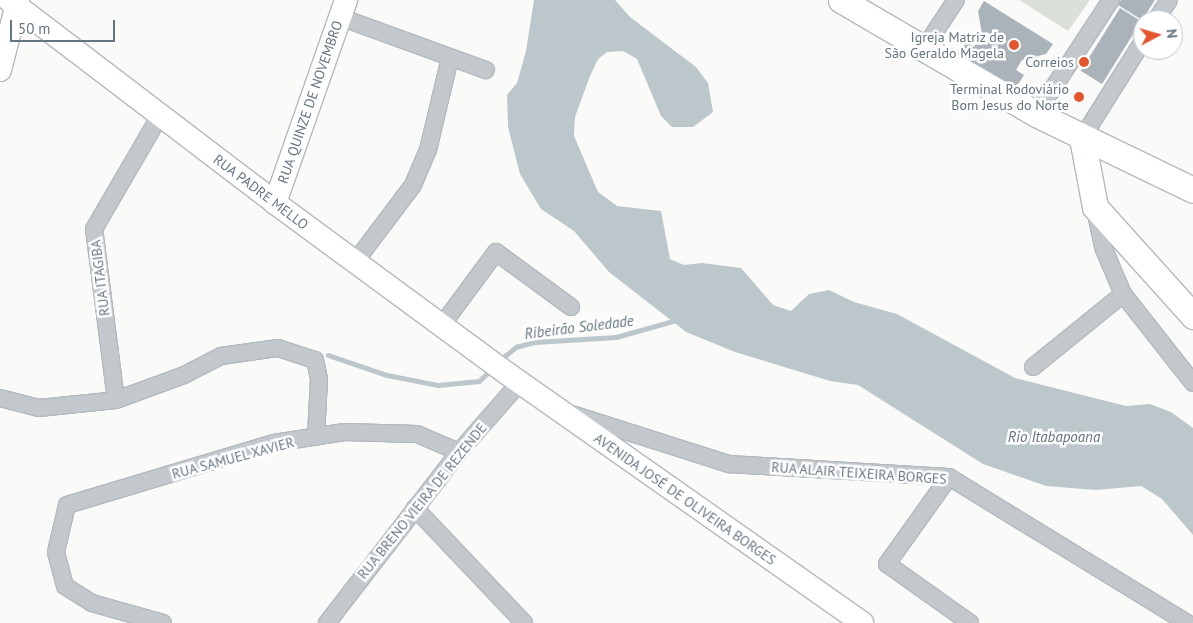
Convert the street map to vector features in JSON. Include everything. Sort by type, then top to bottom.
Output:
[{"type":"main road","points":[[841,0],[923,50],[1036,114],[1082,138],[1193,190]]},
{"type":"main road","points":[[0,25],[12,2]]},
{"type":"main road","points":[[0,70],[12,2]]},
{"type":"main road","name":"RUA PADRE MELLO","points":[[12,2],[275,203],[514,378]]},
{"type":"main road","name":"RUA QUINZE DE NOVEMBRO","points":[[275,203],[343,8]]},
{"type":"main road","points":[[1082,138],[1095,207],[1193,316]]},
{"type":"main road","name":"AVENIDA JOSÉ DE OLIVEIRA BORGES","points":[[514,378],[862,623]]},
{"type":"street","points":[[923,50],[956,0]]},
{"type":"street","points":[[1036,114],[1111,0]]},
{"type":"street","points":[[343,8],[450,58],[486,70]]},
{"type":"street","points":[[1082,138],[1133,57]]},
{"type":"street","points":[[355,262],[413,185],[433,131],[450,58]]},
{"type":"street","name":"RUA ITAGIBA","points":[[116,400],[94,229],[161,114]]},
{"type":"street","points":[[1095,207],[1103,247],[1123,294],[1193,382]]},
{"type":"street","points":[[442,326],[496,252],[571,307]]},
{"type":"street","points":[[1033,367],[1123,294]]},
{"type":"street","points":[[0,398],[39,408],[116,400],[184,375],[222,356],[278,348],[315,360],[319,379],[316,437]]},
{"type":"street","name":"RUA BRENO VIEIRA DE REZENDE","points":[[327,623],[514,378]]},
{"type":"street","name":"RUA ALAIR TEIXEIRA BORGES","points":[[558,410],[729,464],[949,477],[1187,623]]},
{"type":"street","name":"RUA SAMUEL XAVIER","points":[[163,623],[92,603],[65,586],[56,552],[68,505],[274,443],[344,432],[417,434],[459,452]]},
{"type":"street","points":[[949,477],[887,564],[970,623]]},
{"type":"street","points":[[414,508],[524,623]]},
{"type":"shaded area","points":[[1019,0],[1090,0],[1068,31]]},
{"type":"water","name":"Rio Itabapoana","points":[[534,0],[615,0],[630,17],[696,67],[708,83],[713,112],[693,127],[672,127],[661,116],[637,59],[623,51],[607,52],[598,59],[575,117],[574,136],[598,192],[617,206],[661,211],[670,259],[684,265],[702,263],[741,268],[773,305],[791,311],[809,294],[829,290],[854,302],[897,314],[1015,378],[1126,406],[1150,404],[1171,412],[1193,428],[1193,535],[1162,499],[1141,486],[1096,490],[1046,486],[983,464],[858,385],[830,381],[735,352],[686,332],[609,272],[574,231],[541,209],[520,174],[508,127],[507,95],[517,83],[526,51]]},
{"type":"building","points":[[1121,0],[1155,0],[1148,10],[1133,10],[1133,14],[1118,5]]},
{"type":"building","name":"Igreja Matriz de São Geraldo Magela","points":[[984,1],[1053,44],[1046,54],[1022,60],[1016,70],[1024,75],[1015,89],[959,54],[967,41],[974,47],[982,34],[978,11]]},
{"type":"building","points":[[1120,8],[1133,16],[1133,34],[1102,84],[1081,71]]},
{"type":"waterway","name":"Ribeirão Soledade","points":[[500,360],[516,347],[535,342],[616,337],[677,320]]},
{"type":"waterway","name":"Ribeirão Soledade","points":[[328,355],[387,375],[438,385],[479,381],[492,369]]},
{"type":"place","name":"Igreja Matriz de São Geraldo Magela","points":[[1014,45]]},
{"type":"place","name":"Correios","points":[[1084,62]]},
{"type":"place","name":"Terminal Rodoviário Bom Jesus do Norte","points":[[1079,97]]}]
